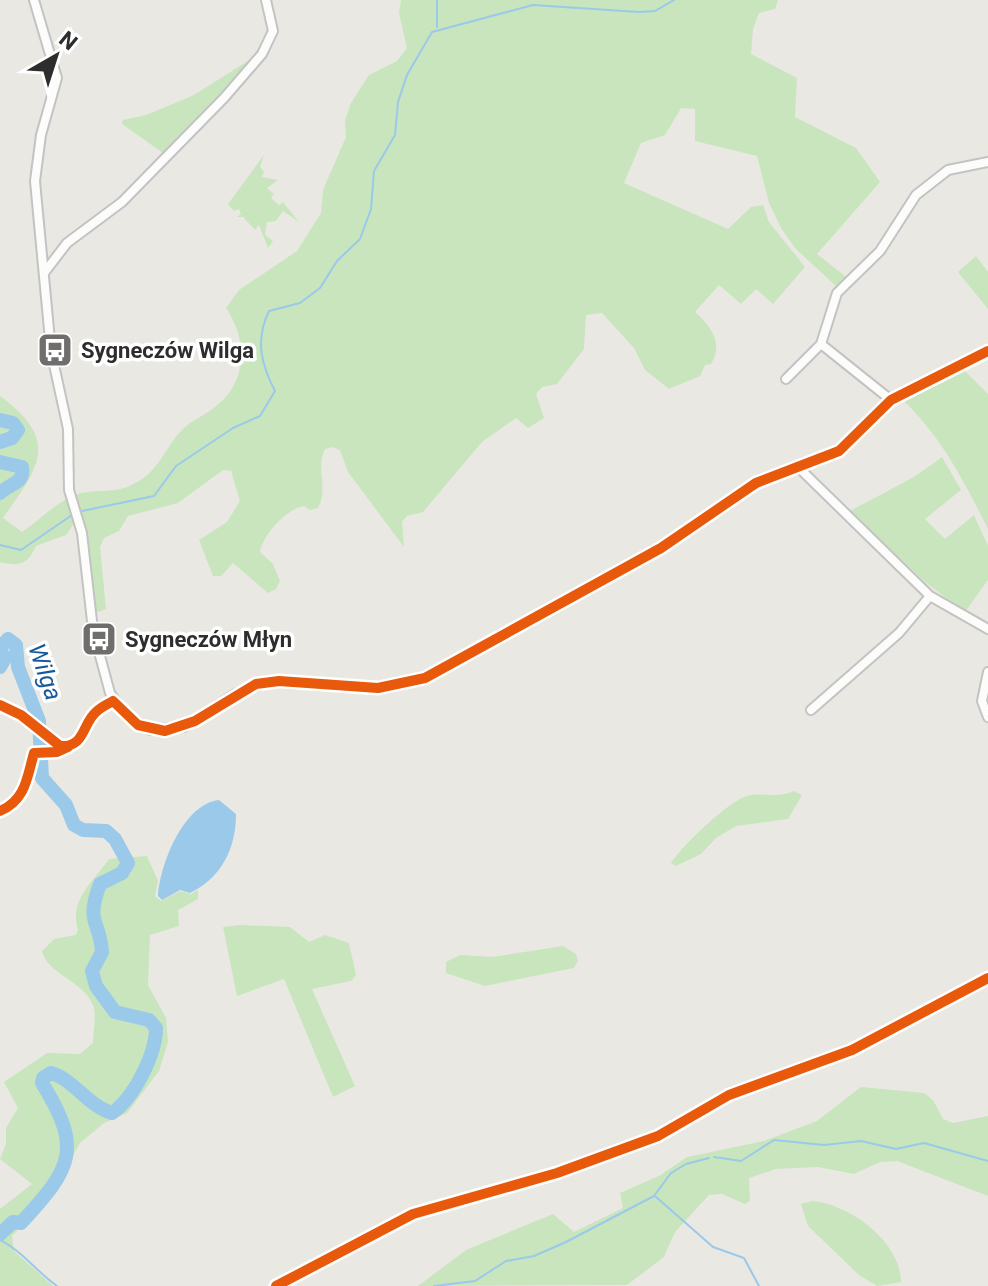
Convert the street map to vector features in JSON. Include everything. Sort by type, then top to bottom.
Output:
[{"type":"street","points":[[34,0],[57,78],[41,135],[35,181],[51,351],[68,429],[69,490],[82,533],[98,652],[113,701],[138,725],[150,730],[184,727],[235,694],[267,682],[378,688],[425,678],[649,555],[753,485],[839,451],[891,400],[988,351]]},
{"type":"street","points":[[43,274],[67,243],[122,202],[224,98],[262,54],[273,31],[266,0]]},
{"type":"street","points":[[786,379],[821,344],[837,293],[880,251],[900,215],[922,188],[948,170],[988,162]]},
{"type":"street","points":[[821,344],[891,400]]},
{"type":"street","points":[[797,466],[930,596],[988,629]]},
{"type":"street","points":[[811,710],[899,633],[930,596]]},
{"type":"street","points":[[988,672],[982,701],[988,717]]},
{"type":"street","points":[[276,1286],[413,1214],[557,1173],[658,1136],[729,1095],[852,1050],[988,978]]},
{"type":"green space","points":[[401,0],[778,0],[775,9],[759,13],[753,29],[751,54],[797,78],[795,117],[856,148],[880,182],[817,254],[850,280],[838,288],[795,248],[769,203],[757,156],[695,141],[695,109],[681,108],[665,135],[641,143],[624,183],[728,229],[751,207],[763,205],[769,222],[805,267],[773,304],[756,289],[741,304],[719,285],[695,312],[711,329],[716,342],[715,357],[711,364],[705,365],[700,376],[669,389],[645,370],[634,348],[602,313],[586,315],[584,349],[557,384],[542,387],[536,394],[544,418],[528,428],[516,418],[482,442],[423,512],[407,516],[402,522],[404,547],[348,472],[340,450],[333,447],[325,449],[318,508],[310,510],[304,506],[290,512],[276,524],[262,545],[260,552],[273,564],[280,581],[276,589],[268,593],[233,563],[221,576],[213,576],[199,540],[227,522],[240,501],[231,471],[223,470],[178,503],[128,516],[119,531],[104,538],[100,547],[106,609],[98,612],[93,605],[84,532],[75,522],[66,535],[36,546],[22,563],[0,562],[0,396],[19,412],[37,441],[38,455],[34,469],[3,518],[22,532],[70,497],[115,490],[138,482],[153,469],[181,431],[223,400],[232,388],[241,362],[239,335],[226,308],[239,290],[297,251],[321,213],[323,190],[346,137],[345,120],[351,103],[369,75],[397,61],[407,48],[399,13]]},
{"type":"green space","points":[[251,59],[253,62],[163,153],[122,124],[123,120],[146,115],[194,95]]},
{"type":"green space","points":[[264,155],[260,167],[264,172],[262,177],[278,180],[267,188],[274,194],[271,198],[279,205],[283,202],[299,222],[283,211],[276,221],[267,222],[265,235],[273,241],[268,248],[259,225],[255,230],[243,217],[237,217],[241,214],[239,209],[234,211],[228,204]]},
{"type":"green space","points":[[976,256],[988,272],[988,309],[958,272]]},
{"type":"green space","points":[[964,370],[988,394],[988,529],[941,445],[903,400]]},
{"type":"green space","points":[[942,457],[961,490],[925,519],[945,539],[974,515],[988,546],[988,580],[965,612],[925,582],[850,511],[914,477]]},
{"type":"green space","points":[[794,791],[802,795],[788,819],[736,826],[716,838],[701,854],[676,866],[671,863],[685,845],[732,804],[751,795]]},
{"type":"green space","points":[[147,856],[158,881],[155,896],[161,901],[180,891],[191,894],[198,890],[198,899],[178,910],[179,926],[150,935],[148,985],[166,1018],[168,1042],[159,1071],[127,1113],[104,1123],[80,1143],[50,1197],[12,1236],[14,1251],[53,1286],[0,1286],[0,1209],[32,1184],[0,1159],[6,1144],[6,1128],[18,1108],[4,1082],[47,1053],[80,1054],[93,1043],[93,1005],[82,990],[51,966],[42,951],[54,939],[76,935],[79,901],[109,859]]},
{"type":"green space","points":[[223,927],[290,927],[309,942],[325,935],[349,943],[356,975],[351,981],[312,989],[355,1086],[333,1097],[284,979],[237,996]]},
{"type":"green space","points":[[563,946],[576,954],[578,961],[574,968],[485,986],[446,973],[446,962],[460,955],[492,957]]},
{"type":"green space","points":[[861,1087],[924,1093],[933,1100],[943,1119],[953,1123],[988,1116],[988,1196],[897,1161],[880,1162],[854,1174],[818,1167],[776,1169],[749,1178],[750,1201],[745,1204],[722,1194],[709,1195],[675,1232],[664,1257],[627,1285],[418,1286],[466,1250],[553,1214],[574,1232],[623,1208],[620,1193],[659,1176],[687,1157],[764,1141],[817,1121]]},
{"type":"green space","points":[[812,1201],[842,1209],[871,1228],[892,1253],[899,1267],[901,1282],[877,1286],[859,1275],[808,1226],[801,1204]]},
{"type":"water","points":[[219,800],[236,814],[233,839],[225,861],[201,887],[190,893],[180,890],[162,900],[158,896],[163,868],[176,838],[195,812]]},
{"type":"waterway","points":[[437,0],[437,27]]},
{"type":"waterway","points":[[82,511],[154,496],[176,466],[233,428],[260,416],[275,391],[266,371],[261,342],[269,311],[300,303],[320,288],[337,261],[360,239],[371,209],[374,171],[395,135],[398,102],[407,75],[432,32],[533,5],[639,12],[655,11],[674,0]]},
{"type":"waterway","name":"Wilga","points":[[0,420],[13,423],[18,430],[12,438],[0,442]]},
{"type":"waterway","name":"Wilga","points":[[0,462],[22,467],[19,480],[0,493]]},
{"type":"waterway","points":[[0,545],[21,550],[72,515]]},
{"type":"waterway","name":"Wilga","points":[[0,648],[8,639],[16,645],[18,667],[39,721],[42,778],[66,805],[74,825],[83,830],[106,831],[115,839],[128,863],[122,873],[100,884],[96,897],[94,915],[102,952],[92,971],[96,986],[115,1012],[149,1020],[156,1028],[152,1050],[142,1075],[128,1097],[112,1113],[95,1105],[59,1076],[51,1073],[43,1078],[42,1083],[63,1125],[66,1157],[61,1172],[38,1204],[21,1223],[13,1222],[0,1234]]},
{"type":"waterway","name":"Wilga","points":[[0,650],[5,658],[0,667]]},
{"type":"waterway","points":[[714,1157],[741,1161],[774,1140],[824,1145],[861,1141],[896,1149],[924,1143],[988,1161]]},
{"type":"waterway","points":[[434,1286],[475,1281],[506,1261],[534,1256],[566,1242],[654,1196],[671,1173],[686,1164],[709,1158]]},
{"type":"waterway","points":[[655,1196],[713,1247],[744,1258],[759,1286]]},
{"type":"waterway","points":[[0,1240],[57,1286]]},
{"type":"cycle path","points":[[0,705],[21,715],[60,746],[68,746],[79,739],[91,717],[113,701],[138,725],[165,731],[195,721],[256,684],[279,681],[378,688],[425,678],[661,548],[756,483],[839,451],[891,400],[988,351]]},
{"type":"cycle path","points":[[0,811],[20,794],[34,753],[57,752],[68,747]]},
{"type":"cycle path","points":[[276,1286],[413,1214],[557,1173],[658,1136],[729,1095],[852,1050],[988,978]]},
{"type":"place","name":"Sygneczów Wilga","points":[[55,350]]},
{"type":"place","name":"Sygneczów Młyn","points":[[99,639]]}]
